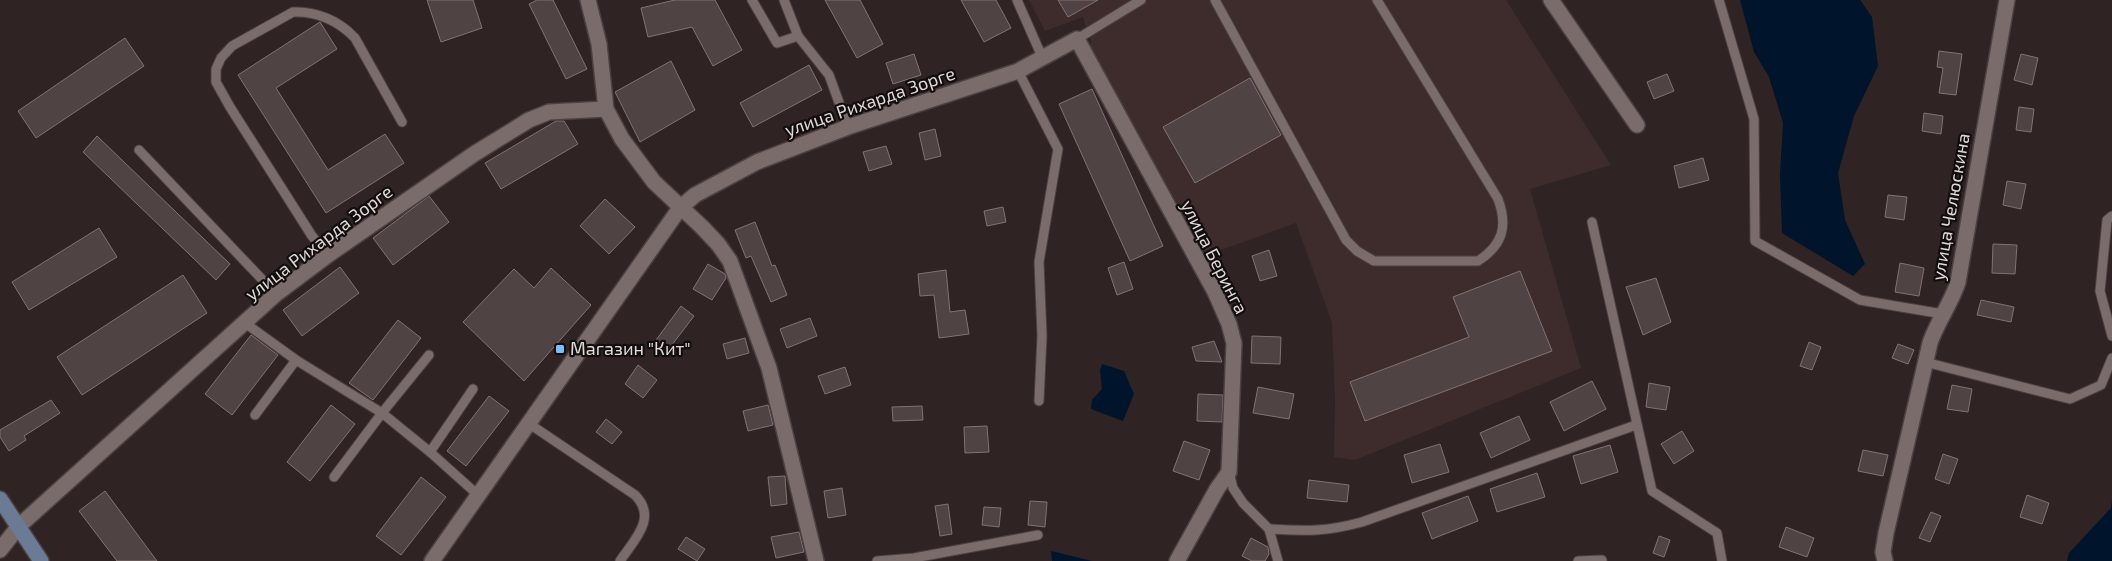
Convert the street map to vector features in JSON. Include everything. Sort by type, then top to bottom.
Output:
[{"type":"main road","points":[[0,499],[41,561]]},
{"type":"street","points":[[588,0],[600,44],[606,109],[622,138],[654,182],[718,244],[730,261],[769,368],[816,561]]},
{"type":"street","points":[[1551,0],[1637,126]]},
{"type":"street","name":"улица Челюскина","points":[[1885,561],[1883,552],[1886,533],[1925,362],[1934,331],[1953,299],[1958,282],[2007,0]]},
{"type":"street","name":"улица Рихарда Зорге","points":[[432,561],[680,208],[695,195],[749,166],[848,127],[1018,71],[1077,39]]},
{"type":"street","name":"улица Беринга","points":[[1077,39],[1215,292],[1229,324],[1234,343],[1228,472],[1177,561]]},
{"type":"street","name":"улица Рихарда Зорге","points":[[0,550],[19,526],[276,294],[328,255],[474,154],[529,120],[549,112],[606,109]]},
{"type":"lane","points":[[752,0],[777,43],[798,36]]},
{"type":"lane","points":[[784,0],[798,36],[829,75],[848,127]]},
{"type":"lane","points":[[1016,0],[1043,59]]},
{"type":"lane","points":[[1077,39],[1141,0]]},
{"type":"lane","points":[[1215,0],[1346,240],[1357,251],[1374,260],[1478,261],[1489,254],[1497,244],[1503,229],[1504,213],[1498,199],[1377,0]]},
{"type":"lane","points":[[1719,0],[1754,119],[1755,242],[1860,300],[1943,314]]},
{"type":"lane","points":[[328,255],[312,236],[216,82],[216,69],[221,58],[232,46],[293,12],[303,12],[332,20],[344,27],[354,38],[402,122]]},
{"type":"lane","points":[[1018,71],[1058,149],[1038,262],[1042,336],[1039,401]]},
{"type":"lane","points":[[139,150],[276,294]]},
{"type":"lane","points":[[2112,216],[2107,220],[2100,291],[2112,336]]},
{"type":"lane","points":[[1592,222],[1652,491],[1717,533],[1722,561]]},
{"type":"lane","points":[[245,323],[296,360],[382,413],[430,452],[478,495]]},
{"type":"lane","points":[[334,477],[382,413],[430,355]]},
{"type":"lane","points":[[1925,362],[2070,399],[2100,385],[2112,358]]},
{"type":"lane","points":[[255,415],[296,360]]},
{"type":"lane","points":[[430,452],[473,389]]},
{"type":"lane","points":[[528,423],[635,495],[642,502],[646,514],[644,524],[620,561]]},
{"type":"lane","points":[[1269,529],[1314,532],[1362,522],[1636,425]]},
{"type":"lane","points":[[1228,472],[1234,488],[1243,503],[1269,529],[1278,561]]},
{"type":"lane","points":[[876,561],[915,559],[1038,535]]},
{"type":"lane","points":[[1578,561],[1602,560]]},
{"type":"shaded area","points":[[1029,0],[1506,0],[1611,165],[1530,189],[1581,368],[1355,460],[1334,457],[1335,400],[1332,323],[1296,223],[1207,255],[1086,46],[1092,42],[1083,17],[1045,31]]},
{"type":"water","points":[[1740,0],[1860,0],[1872,17],[1878,66],[1854,116],[1838,173],[1845,220],[1865,264],[1853,276],[1782,233],[1780,174],[1783,123],[1769,77],[1754,52]]},
{"type":"water","points":[[1102,364],[1124,371],[1134,394],[1123,421],[1091,409],[1092,400],[1102,389],[1100,370]]},
{"type":"water","points":[[2112,499],[2112,561],[2067,561],[2069,553],[2111,508]]},
{"type":"water","points":[[1051,551],[1092,561],[1052,561]]},
{"type":"building","points":[[427,0],[473,0],[482,28],[441,42]]},
{"type":"building","points":[[537,0],[553,0],[587,69],[566,79],[529,4]]},
{"type":"building","points":[[675,0],[715,0],[742,50],[713,66],[692,27],[648,37],[641,8]]},
{"type":"building","points":[[825,0],[860,0],[883,44],[857,58]]},
{"type":"building","points":[[961,0],[996,0],[1011,28],[984,42]]},
{"type":"building","points":[[1058,0],[1098,0],[1068,17]]},
{"type":"building","points":[[320,22],[337,49],[276,88],[328,170],[385,134],[404,163],[326,213],[238,75]]},
{"type":"building","points":[[125,38],[144,66],[36,138],[18,111]]},
{"type":"building","points":[[1939,51],[1962,54],[1956,95],[1939,93],[1943,68],[1937,67]]},
{"type":"building","points":[[914,54],[921,75],[893,84],[886,63]]},
{"type":"building","points":[[2021,54],[2038,58],[2032,85],[2014,80]]},
{"type":"building","points":[[671,61],[695,110],[640,142],[615,92]]},
{"type":"building","points":[[809,65],[822,90],[753,127],[740,103]]},
{"type":"building","points":[[1667,74],[1674,91],[1654,99],[1647,82]]},
{"type":"building","points":[[1250,78],[1281,135],[1195,183],[1163,127]]},
{"type":"building","points":[[1092,89],[1163,246],[1130,261],[1059,104]]},
{"type":"building","points":[[2019,107],[2034,109],[2031,132],[2016,130]]},
{"type":"building","points":[[1924,113],[1943,116],[1941,134],[1922,131]]},
{"type":"building","points":[[556,121],[564,121],[578,144],[501,189],[485,163]]},
{"type":"building","points":[[935,129],[941,156],[925,160],[919,133]]},
{"type":"building","points":[[97,136],[230,264],[216,280],[83,152]]},
{"type":"building","points":[[886,146],[892,164],[869,171],[863,152]]},
{"type":"building","points":[[1703,158],[1709,180],[1679,188],[1674,166]]},
{"type":"building","points":[[2007,181],[2026,184],[2021,209],[2003,205]]},
{"type":"building","points":[[1888,195],[1907,197],[1904,220],[1885,217]]},
{"type":"building","points":[[429,196],[449,222],[393,265],[373,238]]},
{"type":"building","points":[[605,199],[635,227],[609,254],[580,226]]},
{"type":"building","points":[[1003,207],[1006,222],[987,226],[984,211]]},
{"type":"building","points":[[755,222],[772,266],[775,265],[787,295],[771,302],[751,256],[746,258],[735,230]]},
{"type":"building","points":[[99,228],[117,257],[29,310],[12,282]]},
{"type":"building","points":[[1993,244],[2017,245],[2015,274],[1992,273]]},
{"type":"building","points":[[1269,250],[1277,276],[1260,281],[1252,256]]},
{"type":"building","points":[[1124,262],[1133,289],[1117,295],[1108,268]]},
{"type":"building","points":[[1900,263],[1924,268],[1919,296],[1895,292]]},
{"type":"building","points":[[708,264],[725,274],[726,278],[712,300],[693,289]]},
{"type":"building","points":[[340,267],[359,293],[302,336],[283,310]]},
{"type":"building","points":[[551,268],[591,305],[524,381],[463,322],[514,269],[534,288]]},
{"type":"building","points":[[946,270],[950,312],[965,310],[969,334],[939,338],[934,295],[920,296],[918,274]]},
{"type":"building","points":[[1520,271],[1552,351],[1365,421],[1350,382],[1469,337],[1453,297]]},
{"type":"building","points":[[183,275],[207,313],[82,395],[57,357]]},
{"type":"building","points":[[1656,278],[1671,322],[1643,335],[1626,287]]},
{"type":"building","points":[[1981,300],[2014,307],[2011,322],[1977,315]]},
{"type":"building","points":[[681,306],[694,316],[668,350],[656,340]]},
{"type":"building","points":[[810,318],[817,336],[787,348],[780,329]]},
{"type":"building","points":[[398,320],[421,338],[373,400],[349,383]]},
{"type":"building","points":[[251,335],[278,355],[232,415],[205,394]]},
{"type":"building","points":[[1252,336],[1281,337],[1280,364],[1251,363]]},
{"type":"building","points":[[745,338],[749,353],[727,359],[723,344]]},
{"type":"building","points":[[1214,341],[1222,362],[1196,361],[1192,347]]},
{"type":"building","points":[[1809,342],[1821,347],[1812,370],[1800,366]]},
{"type":"building","points":[[1898,344],[1914,350],[1908,364],[1892,358]]},
{"type":"building","points":[[638,365],[657,380],[643,398],[625,384]]},
{"type":"building","points":[[845,367],[851,385],[825,394],[818,376]]},
{"type":"building","points":[[1592,381],[1606,409],[1564,431],[1550,402]]},
{"type":"building","points":[[1649,383],[1670,387],[1666,410],[1646,407]]},
{"type":"building","points":[[1952,385],[1972,389],[1968,412],[1947,409]]},
{"type":"building","points":[[1258,387],[1294,394],[1289,419],[1253,413]]},
{"type":"building","points":[[1198,394],[1223,395],[1222,422],[1197,421]]},
{"type":"building","points":[[489,396],[509,411],[466,466],[447,451]]},
{"type":"building","points":[[51,400],[60,413],[24,436],[26,440],[9,451],[0,437],[0,430]]},
{"type":"building","points":[[331,405],[355,424],[310,481],[287,462]]},
{"type":"building","points":[[768,405],[773,425],[748,431],[743,411]]},
{"type":"building","points":[[922,406],[923,420],[893,421],[892,407]]},
{"type":"building","points":[[1519,416],[1530,440],[1491,458],[1480,433]]},
{"type":"building","points":[[606,419],[622,432],[612,444],[596,432]]},
{"type":"building","points":[[987,426],[989,452],[965,453],[964,427]]},
{"type":"building","points":[[1682,431],[1694,451],[1674,464],[1661,444]]},
{"type":"building","points":[[1184,441],[1210,450],[1199,480],[1173,471]]},
{"type":"building","points":[[1440,444],[1449,472],[1412,483],[1404,455]]},
{"type":"building","points":[[1610,445],[1618,472],[1581,484],[1573,456]]},
{"type":"building","points":[[1863,450],[1888,455],[1883,476],[1858,471]]},
{"type":"building","points":[[1943,454],[1958,459],[1949,484],[1935,479]]},
{"type":"building","points":[[1537,473],[1545,497],[1497,512],[1490,489]]},
{"type":"building","points":[[785,476],[787,504],[771,506],[768,477]]},
{"type":"building","points":[[421,477],[446,497],[401,555],[376,536]]},
{"type":"building","points":[[1309,480],[1349,485],[1347,502],[1307,498]]},
{"type":"building","points":[[842,488],[846,515],[828,518],[824,491]]},
{"type":"building","points":[[105,491],[157,561],[117,561],[79,511]]},
{"type":"building","points":[[2027,495],[2049,503],[2042,524],[2020,517]]},
{"type":"building","points":[[1468,496],[1478,521],[1432,539],[1422,513]]},
{"type":"building","points":[[1030,501],[1047,502],[1045,527],[1028,525]]},
{"type":"building","points":[[948,504],[952,534],[940,536],[935,506]]},
{"type":"building","points":[[984,507],[1001,508],[999,527],[982,525]]},
{"type":"building","points":[[1931,512],[1941,516],[1930,542],[1919,538]]},
{"type":"building","points":[[1786,527],[1814,538],[1807,557],[1779,547]]},
{"type":"building","points":[[799,532],[804,552],[776,558],[771,537]]},
{"type":"building","points":[[1659,536],[1670,540],[1664,557],[1653,553]]},
{"type":"building","points":[[686,537],[705,549],[697,561],[678,549]]},
{"type":"building","points":[[1251,538],[1268,547],[1269,554],[1265,561],[1252,561],[1242,556]]},
{"type":"place","name":"Магазин \"Кит\"","points":[[560,349]]}]
